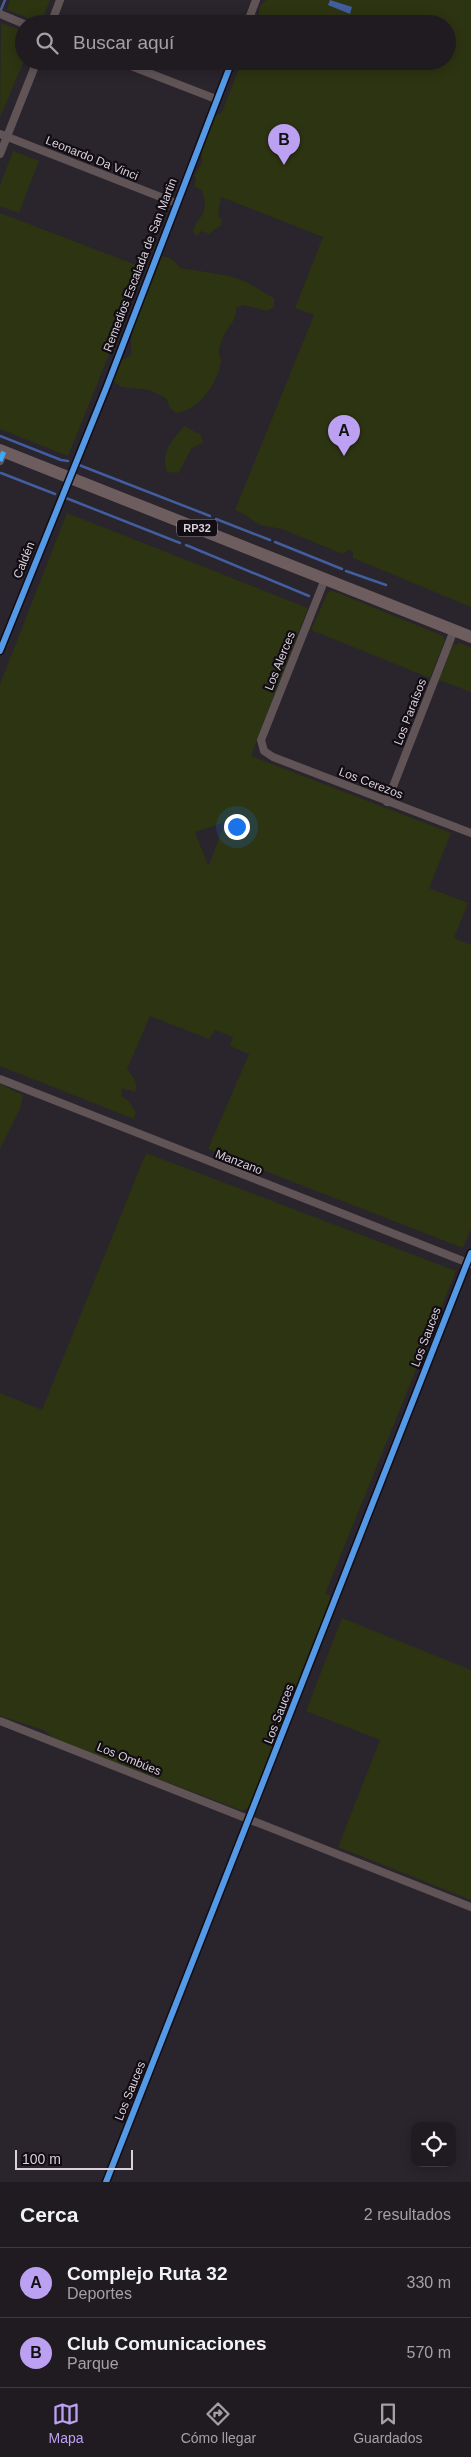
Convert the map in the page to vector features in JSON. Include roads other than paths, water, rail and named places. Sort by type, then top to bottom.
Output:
[{"type":"main road","name":"RP32","points":[[1,454],[69,477],[471,638]]},
{"type":"street","points":[[54,15],[60,0]]},
{"type":"street","points":[[250,15],[256,0]]},
{"type":"street","points":[[2,15],[15,20]]},
{"type":"street","points":[[0,154],[4,135],[33,70]]},
{"type":"street","points":[[141,70],[216,100]]},
{"type":"street","name":"Remedios Escalada de San Martin","points":[[69,477],[107,386],[228,70]]},
{"type":"street","name":"Leonardo Da Vinci","points":[[4,135],[176,203]]},
{"type":"street","name":"Caldén","points":[[0,651],[69,477]]},
{"type":"street","name":"Los Alerces","points":[[264,751],[261,740],[326,579]]},
{"type":"street","name":"Los Paraísos","points":[[386,802],[454,630]]},
{"type":"street","name":"Los Cerezos","points":[[264,751],[273,757],[386,802],[471,833]]},
{"type":"street","name":"Manzano","points":[[0,1079],[469,1263]]},
{"type":"street","name":"Los Sauces","points":[[106,2182],[469,1263],[471,1253]]},
{"type":"street","name":"Los Ombúes","points":[[0,1720],[471,1907]]},
{"type":"water","points":[[330,0],[352,7],[350,14],[328,5]]},
{"type":"waterway","points":[[0,12],[5,0]]},
{"type":"waterway","points":[[0,436],[68,461]]},
{"type":"waterway","points":[[79,465],[210,516]]},
{"type":"waterway","points":[[1,473],[55,494]]},
{"type":"waterway","points":[[66,498],[180,543]]},
{"type":"waterway","points":[[216,519],[270,540]]},
{"type":"waterway","points":[[275,542],[342,569]]},
{"type":"waterway","points":[[186,545],[309,596]]},
{"type":"waterway","points":[[346,571],[386,585]]},
{"type":"place","name":"Club Comunicaciones","points":[[284,165]]},
{"type":"place","name":"Complejo Ruta 32","points":[[344,456]]}]
